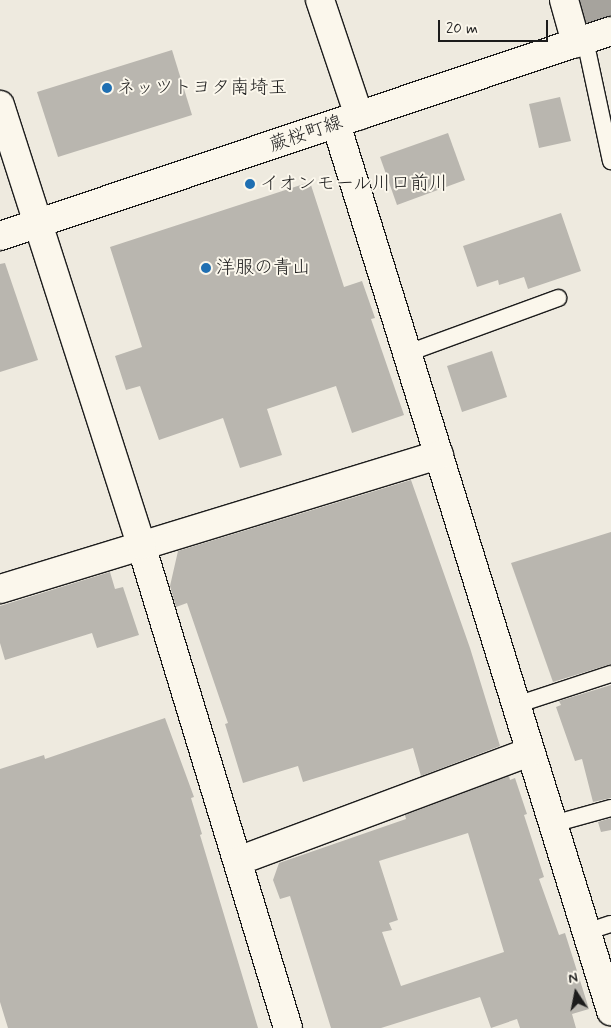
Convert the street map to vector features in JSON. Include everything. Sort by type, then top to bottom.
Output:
[{"type":"street","points":[[320,0],[347,120],[408,353],[553,824],[599,928],[611,1011]]},
{"type":"street","points":[[564,0],[590,38]]},
{"type":"street","name":"蕨桜町線","points":[[0,236],[590,38]]},
{"type":"street","points":[[0,104],[141,545],[288,1028]]},
{"type":"street","points":[[0,589],[439,455]]},
{"type":"street","points":[[238,861],[530,752]]},
{"type":"lane","points":[[590,38],[611,161]]},
{"type":"lane","points":[[408,353],[558,298]]},
{"type":"lane","points":[[516,705],[611,674]]},
{"type":"lane","points":[[553,824],[611,808]]},
{"type":"building","points":[[172,50],[192,115],[58,157],[37,92]]},
{"type":"building","points":[[560,97],[571,141],[539,148],[529,104]]},
{"type":"building","points":[[448,133],[465,180],[397,205],[380,157]]},
{"type":"building","points":[[310,182],[344,287],[362,281],[375,318],[371,319],[404,415],[352,433],[336,386],[267,409],[282,455],[240,468],[223,418],[159,440],[140,386],[126,390],[115,356],[142,347],[110,247]]},
{"type":"building","points":[[561,213],[581,271],[528,289],[524,277],[499,285],[498,280],[477,287],[463,246]]},
{"type":"building","points":[[5,263],[38,360],[0,372],[0,264]]},
{"type":"building","points":[[492,351],[507,397],[462,412],[447,366]]},
{"type":"building","points":[[411,480],[470,648],[500,746],[421,776],[413,748],[303,782],[298,766],[243,783],[225,724],[228,723],[187,603],[176,607],[170,586],[178,551]]},
{"type":"building","points":[[611,532],[611,664],[553,682],[511,563]]},
{"type":"building","points":[[110,572],[115,589],[123,587],[139,635],[97,648],[92,633],[5,660],[0,643],[0,606]]},
{"type":"building","points":[[611,685],[611,798],[593,802],[582,759],[575,761],[556,707],[561,705],[559,701]]},
{"type":"building","points":[[165,718],[194,797],[191,798],[202,834],[200,835],[258,1028],[8,1028],[0,1002],[0,769],[44,755],[45,759]]},
{"type":"building","points":[[509,776],[510,780],[515,778],[527,814],[524,815],[544,877],[539,879],[559,935],[565,933],[589,1009],[572,1014],[576,1028],[520,1028],[517,1019],[491,1028],[480,997],[381,1028],[331,1028],[290,896],[280,899],[273,880],[279,863],[406,819],[405,815]],"holes":[[[468,833],[504,952],[401,986],[382,932],[392,930],[389,923],[398,920],[379,861]]]},
{"type":"building","points":[[611,818],[611,830],[601,832],[598,822]]},
{"type":"place","name":"ネッツトヨタ南埼玉","points":[[107,88]]},
{"type":"place","name":"イオンモール川口前川","points":[[250,184]]},
{"type":"place","name":"洋服の青山","points":[[206,268]]}]
